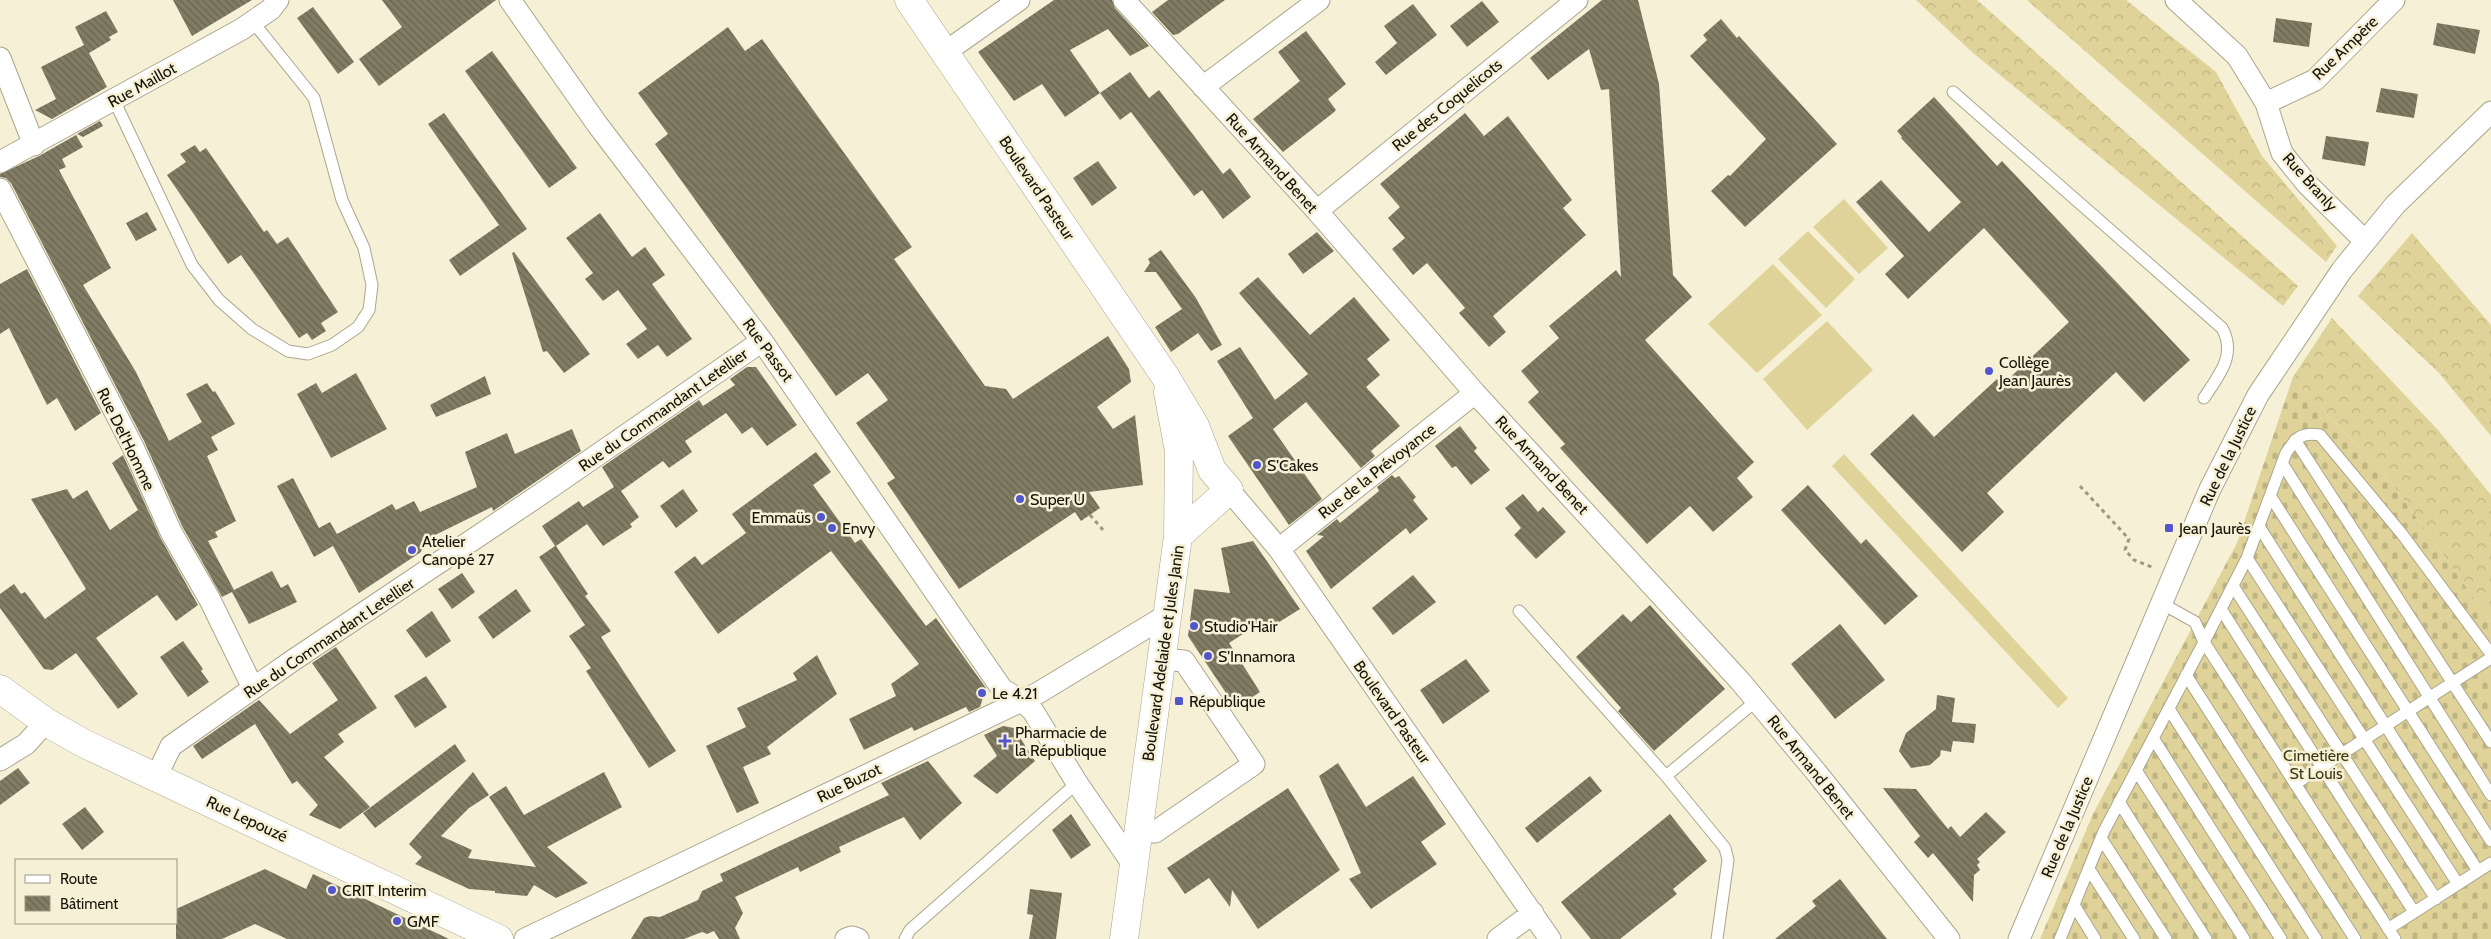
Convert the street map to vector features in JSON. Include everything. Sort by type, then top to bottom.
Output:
[{"type":"street","name":"Rue Maillot","points":[[0,162],[34,145],[252,22],[271,10],[278,0]]},
{"type":"street","name":"Rue Passot","points":[[510,0],[597,124],[762,341],[1002,689],[1022,701],[1033,711],[1077,783],[1134,866]]},
{"type":"street","name":"Boulevard Pasteur","points":[[909,0],[1165,376]]},
{"type":"street","points":[[944,53],[1019,0]]},
{"type":"street","name":"Rue Armand Benet","points":[[1124,0],[1316,211],[1475,394],[1684,618],[1816,772],[1948,939]]},
{"type":"street","points":[[1203,87],[1319,0]]},
{"type":"street","name":"Rue des Coquelicots","points":[[1316,211],[1578,0]]},
{"type":"street","name":"Rue Branly","points":[[2176,0],[2237,56],[2266,103],[2282,153],[2307,184],[2365,240]]},
{"type":"street","name":"Rue Ampère","points":[[2266,103],[2315,80],[2394,0]]},
{"type":"street","points":[[0,58],[34,145]]},
{"type":"street","name":"Rue de la Justice","points":[[2019,939],[2210,489],[2245,417],[2307,320],[2365,240],[2394,205],[2491,112]]},
{"type":"street","name":"Rue Del'Homme","points":[[0,189],[133,448],[171,532],[210,600],[253,688]]},
{"type":"street","name":"Rue du Commandant Letellier","points":[[156,777],[171,746],[762,341]]},
{"type":"street","points":[[1165,376],[1195,426],[1212,470],[1229,490]]},
{"type":"street","points":[[1165,376],[1178,451],[1178,536]]},
{"type":"street","name":"Rue de la Prévoyance","points":[[1279,549],[1475,394]]},
{"type":"street","name":"Boulevard Pasteur","points":[[1229,490],[1279,549],[1550,939]]},
{"type":"street","name":"Boulevard Adelaide et Jules Janin","points":[[1124,939],[1178,536],[1229,490]]},
{"type":"street","name":"Rue Buzot","points":[[525,939],[1022,701],[1168,615]]},
{"type":"street","points":[[1138,832],[1155,832],[1254,764],[1184,661],[1162,659]]},
{"type":"street","name":"Rue Lepouzé","points":[[0,689],[46,722],[92,748],[499,939]]},
{"type":"street","points":[[0,760],[26,744],[46,722]]},
{"type":"street","points":[[1498,939],[1533,913]]},
{"type":"street","points":[[846,939],[852,937],[858,939]]},
{"type":"lane","points":[[114,100],[192,265],[219,300],[252,329],[288,352],[308,354],[332,345],[358,326],[368,310],[372,285],[364,248],[342,200],[314,98],[252,22]]},
{"type":"lane","points":[[1953,92],[2222,328],[2229,340],[2228,352],[2222,370],[2204,398]]},
{"type":"lane","points":[[2060,939],[2101,838],[2247,558],[2260,528],[2286,452],[2295,440],[2307,433],[2320,435],[2402,534],[2491,654]]},
{"type":"lane","points":[[2295,440],[2491,742]]},
{"type":"lane","points":[[2282,463],[2491,795]]},
{"type":"lane","points":[[2270,497],[2491,841]]},
{"type":"lane","points":[[2260,528],[2478,871]]},
{"type":"lane","points":[[2247,558],[2458,884]]},
{"type":"lane","points":[[2233,586],[2436,899]]},
{"type":"lane","points":[[2161,603],[2194,622],[2204,642],[2394,939]]},
{"type":"lane","points":[[2221,609],[2414,912]]},
{"type":"lane","points":[[1519,611],[1666,776],[1725,848],[1728,860],[1717,939]]},
{"type":"lane","points":[[2295,784],[2491,658]]},
{"type":"lane","points":[[2186,676],[2355,939]]},
{"type":"lane","points":[[1666,776],[1756,701]]},
{"type":"lane","points":[[2169,709],[2316,939]]},
{"type":"lane","points":[[2153,738],[2281,939]]},
{"type":"lane","points":[[2136,770],[2244,939]]},
{"type":"lane","points":[[905,939],[910,930],[1077,783]]},
{"type":"lane","points":[[2119,802],[2206,939]]},
{"type":"lane","points":[[2101,838],[2166,939]]},
{"type":"lane","points":[[2388,929],[2491,863]]},
{"type":"lane","points":[[2089,868],[2134,939]]},
{"type":"lane","points":[[2074,906],[2095,939]]},
{"type":"path","points":[[2080,486],[2130,538],[2125,550],[2134,560],[2156,569],[2152,577]]},
{"type":"path","points":[[1090,515],[1103,530]]},
{"type":"green space","points":[[1916,0],[1977,0],[2298,286],[2283,306],[1973,53]]},
{"type":"green space","points":[[2027,0],[2126,0],[2216,72],[2262,156],[2337,246],[2326,262]]},
{"type":"green space","points":[[1844,199],[1888,248],[1859,274],[1813,227]]},
{"type":"green space","points":[[1808,231],[1855,279],[1826,308],[1778,259]]},
{"type":"green space","points":[[2412,233],[2491,325],[2491,436],[2439,373],[2358,296]]},
{"type":"green space","points":[[1773,264],[1822,315],[1757,373],[1708,324]]},
{"type":"green space","points":[[2332,318],[2438,430],[2491,495],[2491,622],[2390,481],[2293,377]]},
{"type":"green space","points":[[1827,321],[1873,370],[1807,430],[1763,379]]},
{"type":"green space","name":"Cimetière St Louis","points":[[2293,377],[2390,481],[2491,622],[2491,939],[2040,939],[2093,814],[2237,543]]},
{"type":"green space","points":[[1844,454],[2068,698],[2058,708],[1832,466]]},
{"type":"building","points":[[173,0],[252,0],[192,36]]},
{"type":"building","points":[[382,0],[496,0],[379,86],[359,59],[402,27]]},
{"type":"building","points":[[1054,0],[1112,0],[1115,8],[1149,46],[1130,56],[1108,29],[1070,50],[1100,93],[1065,117],[1042,84],[1014,101],[978,52]]},
{"type":"building","points":[[1168,0],[1225,0],[1178,34],[1173,35],[1152,12]]},
{"type":"building","points":[[1602,0],[1638,0],[1659,84],[1673,275],[1692,297],[1645,340],[1754,462],[1737,478],[1753,497],[1713,532],[1690,506],[1647,544],[1560,448],[1565,444],[1528,402],[1539,392],[1521,371],[1559,338],[1549,326],[1616,270],[1621,277],[1609,89],[1601,90],[1589,49],[1548,80],[1530,58]]},
{"type":"building","points":[[1482,1],[1499,22],[1467,47],[1450,26]]},
{"type":"building","points":[[1413,4],[1437,35],[1386,75],[1375,62],[1397,43],[1384,26]]},
{"type":"building","points":[[313,7],[354,62],[338,74],[297,18]]},
{"type":"building","points":[[106,11],[118,32],[109,37],[111,40],[89,53],[107,87],[52,119],[35,110],[56,99],[41,67],[84,45],[75,27]]},
{"type":"building","points":[[2276,18],[2312,23],[2309,47],[2273,42]]},
{"type":"building","points":[[1721,19],[1737,38],[1739,36],[1837,144],[1745,227],[1711,191],[1728,175],[1730,176],[1766,139],[1690,56],[1707,40],[1703,35]]},
{"type":"building","points":[[2437,23],[2480,30],[2475,54],[2433,45]]},
{"type":"building","points":[[728,27],[745,51],[762,39],[912,247],[894,259],[985,386],[1006,389],[1013,399],[1108,336],[1129,369],[1131,382],[1097,407],[1113,429],[1135,415],[1143,485],[1089,492],[1100,508],[1081,521],[1075,512],[959,589],[887,483],[895,478],[856,423],[888,400],[868,373],[836,396],[655,144],[668,134],[638,93]]},
{"type":"building","points":[[1306,31],[1346,84],[1328,99],[1336,110],[1283,152],[1253,119],[1300,81],[1278,52]]},
{"type":"building","points":[[492,51],[577,168],[549,188],[465,71]]},
{"type":"building","points":[[1130,72],[1149,98],[1159,90],[1223,174],[1230,168],[1251,197],[1223,219],[1202,190],[1194,196],[1131,112],[1120,120],[1100,93]]},
{"type":"building","points":[[2381,88],[2418,94],[2414,118],[2376,112]]},
{"type":"building","points":[[1934,97],[1997,166],[2002,161],[2190,360],[2144,402],[2116,372],[1987,493],[2004,512],[1962,552],[1870,454],[1913,414],[1934,437],[1997,379],[2002,385],[2069,322],[1984,228],[1908,299],[1885,274],[1904,256],[1856,202],[1881,180],[1929,232],[1961,202],[1901,138],[1897,131]]},
{"type":"building","points":[[444,113],[527,229],[460,276],[449,260],[499,225],[428,124]]},
{"type":"building","points":[[1465,113],[1484,136],[1508,116],[1572,200],[1563,208],[1586,235],[1493,316],[1506,332],[1489,347],[1459,313],[1465,308],[1427,263],[1413,275],[1392,249],[1405,238],[1388,218],[1400,207],[1380,184]]},
{"type":"building","points":[[100,121],[103,126],[83,137],[77,134]]},
{"type":"building","points":[[76,135],[83,147],[62,159],[66,167],[59,170],[111,268],[83,285],[136,372],[169,441],[202,422],[186,394],[207,383],[213,392],[215,391],[235,424],[211,437],[218,450],[207,456],[236,521],[215,532],[218,537],[208,541],[234,590],[272,571],[281,588],[288,584],[297,602],[249,624],[232,592],[222,597],[182,526],[144,441],[11,183],[6,178],[0,177],[0,174],[39,156]]},
{"type":"building","points":[[2326,136],[2369,142],[2365,166],[2322,159]]},
{"type":"building","points":[[195,145],[200,152],[206,148],[264,232],[267,230],[277,244],[288,237],[338,312],[321,323],[326,331],[312,340],[307,333],[299,338],[241,255],[228,264],[167,175],[186,162],[180,154]]},
{"type":"building","points":[[1098,161],[1117,188],[1092,206],[1073,178]]},
{"type":"building","points":[[147,212],[157,230],[136,241],[126,223]]},
{"type":"building","points":[[600,213],[632,257],[645,247],[665,275],[652,284],[692,339],[667,357],[658,345],[638,359],[626,344],[647,329],[618,290],[603,301],[585,279],[593,273],[566,238]]},
{"type":"building","points":[[1317,232],[1334,251],[1303,274],[1288,254]]},
{"type":"building","points":[[1161,250],[1196,298],[1222,345],[1211,351],[1198,333],[1171,352],[1155,327],[1182,309],[1156,272],[1144,272],[1150,263],[1148,259]]},
{"type":"building","points":[[514,252],[590,354],[564,373],[547,351],[543,352],[512,253]]},
{"type":"building","points":[[27,269],[101,413],[75,431],[57,398],[47,405],[9,328],[0,334],[0,284]]},
{"type":"building","points":[[1258,277],[1310,335],[1354,297],[1390,340],[1367,359],[1380,375],[1366,387],[1400,426],[1371,451],[1375,456],[1361,468],[1306,402],[1273,429],[1322,499],[1289,525],[1228,436],[1253,418],[1217,361],[1240,347],[1275,400],[1308,374],[1239,293]]},
{"type":"building","points":[[747,367],[756,367],[797,425],[767,446],[752,427],[742,434],[726,413],[685,441],[692,452],[669,468],[663,461],[621,491],[639,517],[630,524],[632,527],[603,546],[587,524],[556,546],[588,594],[585,596],[611,631],[601,637],[676,751],[649,768],[586,671],[591,668],[569,636],[585,625],[539,557],[555,546],[542,526],[579,501],[583,507],[614,487],[602,467],[699,400],[703,406],[735,385],[730,379]]},
{"type":"building","points":[[356,373],[387,429],[331,458],[297,394],[316,383],[322,393]]},
{"type":"building","points":[[485,376],[491,394],[436,417],[430,405]]},
{"type":"building","points":[[1460,426],[1477,448],[1474,451],[1490,470],[1471,485],[1456,466],[1452,468],[1435,446]]},
{"type":"building","points":[[572,429],[581,451],[493,511],[492,507],[425,540],[421,552],[359,593],[333,546],[314,557],[277,486],[293,478],[319,528],[330,522],[337,534],[392,504],[396,510],[414,501],[420,512],[477,487],[465,452],[507,433],[515,454]]},
{"type":"building","points":[[816,452],[831,472],[813,485],[855,543],[861,539],[926,626],[936,618],[986,688],[980,707],[969,712],[966,707],[914,731],[912,727],[864,750],[849,719],[896,696],[891,684],[919,664],[831,551],[718,634],[674,572],[695,556],[702,565],[746,533],[732,514]]},
{"type":"building","points":[[123,455],[160,537],[198,605],[176,621],[157,595],[96,638],[138,694],[118,709],[76,653],[52,670],[44,669],[0,608],[0,594],[14,584],[21,594],[25,592],[45,619],[86,589],[31,499],[67,489],[73,499],[87,490],[110,530],[138,510],[112,463]]},
{"type":"building","points":[[1392,475],[1395,478],[1399,476],[1416,497],[1413,500],[1428,519],[1410,534],[1406,528],[1331,589],[1306,551],[1324,536],[1317,535],[1337,519],[1340,523],[1379,491],[1377,487]]},
{"type":"building","points":[[1808,485],[1861,544],[1866,539],[1918,596],[1885,625],[1781,510]]},
{"type":"building","points":[[683,489],[698,511],[676,528],[660,506]]},
{"type":"building","points":[[1523,494],[1538,512],[1543,507],[1566,532],[1536,559],[1514,535],[1521,528],[1505,508]]},
{"type":"building","points":[[1253,541],[1300,609],[1268,629],[1263,621],[1229,643],[1260,692],[1236,708],[1188,636],[1194,589],[1230,593],[1221,548]]},
{"type":"building","points":[[462,573],[475,592],[452,609],[438,589]]},
{"type":"building","points":[[1413,575],[1436,602],[1393,635],[1372,608]]},
{"type":"building","points":[[516,589],[531,611],[493,639],[478,617]]},
{"type":"building","points":[[1650,605],[1725,689],[1654,751],[1618,711],[1621,708],[1576,657],[1623,614],[1631,622]]},
{"type":"building","points":[[432,611],[451,641],[426,658],[406,630]]},
{"type":"building","points":[[1840,624],[1885,680],[1835,719],[1791,664]]},
{"type":"building","points":[[183,641],[203,669],[201,671],[209,682],[188,697],[160,657]]},
{"type":"building","points":[[336,647],[377,708],[338,734],[344,742],[324,757],[370,807],[340,829],[309,815],[318,805],[297,781],[292,784],[255,724],[202,759],[193,746],[259,700],[290,734],[338,700],[312,663]]},
{"type":"building","points":[[817,655],[837,694],[767,747],[771,754],[743,767],[759,803],[737,813],[706,746],[746,727],[737,708],[797,680],[793,673]]},
{"type":"building","points":[[1466,659],[1490,691],[1443,724],[1420,690]]},
{"type":"building","points":[[426,676],[447,707],[415,728],[394,696]]},
{"type":"building","points":[[1937,695],[1955,698],[1952,722],[1976,724],[1974,743],[1953,741],[1951,752],[1941,750],[1940,756],[1930,765],[1911,768],[1899,751],[1906,733],[1936,709]]},
{"type":"building","points":[[1003,726],[1014,728],[1035,761],[997,794],[973,776],[997,756],[984,735]]},
{"type":"building","points":[[455,744],[466,761],[375,828],[363,813]]},
{"type":"building","points":[[928,761],[962,803],[920,840],[904,817],[839,847],[841,852],[800,872],[798,867],[735,897],[743,913],[735,928],[740,939],[719,939],[714,931],[707,934],[702,932],[684,939],[631,939],[644,918],[650,916],[660,917],[698,900],[702,891],[723,881],[720,874],[889,795],[881,783]]},
{"type":"building","points":[[1338,763],[1366,807],[1413,776],[1446,824],[1421,842],[1437,864],[1371,909],[1349,879],[1361,873],[1319,776]]},
{"type":"building","points":[[18,768],[30,783],[0,805],[0,781]]},
{"type":"building","points":[[473,772],[489,795],[469,808],[441,836],[472,850],[468,858],[536,867],[489,797],[506,786],[524,815],[604,772],[622,807],[547,847],[588,883],[556,898],[534,885],[527,896],[495,893],[495,891],[469,889],[415,864],[422,857],[409,844]]},
{"type":"building","points":[[1590,776],[1602,791],[1537,843],[1525,828]]},
{"type":"building","points":[[1288,788],[1340,870],[1258,929],[1232,890],[1230,907],[1209,878],[1185,894],[1167,868]]},
{"type":"building","points":[[1883,788],[1916,789],[1948,829],[1951,826],[1960,837],[1986,812],[2006,832],[1977,859],[1980,862],[1977,865],[1980,870],[1974,875],[1973,902],[1933,853],[1928,858],[1914,842],[1920,836]]},
{"type":"building","points":[[85,807],[104,832],[82,850],[62,824]]},
{"type":"building","points":[[1071,814],[1091,845],[1071,859],[1052,830]]},
{"type":"building","points":[[1670,814],[1707,861],[1673,889],[1677,894],[1620,939],[1591,939],[1561,902]]},
{"type":"building","points":[[265,869],[306,889],[313,874],[449,939],[287,939],[255,924],[222,939],[176,939],[178,908]]},
{"type":"building","points":[[1840,879],[1887,939],[1775,939],[1816,906],[1812,901]]},
{"type":"building","points":[[1030,889],[1062,893],[1056,939],[1029,939],[1033,915],[1027,914]]},
{"type":"place","name":"Collège Jean Jaurès","points":[[1989,371]]},
{"type":"place","name":"S'Cakes","points":[[1257,465]]},
{"type":"place","name":"Super U","points":[[1020,499]]},
{"type":"place","name":"Emmaüs","points":[[821,517]]},
{"type":"place","name":"Envy","points":[[832,528]]},
{"type":"place","name":"Jean Jaurès","points":[[2169,528]]},
{"type":"place","name":"Atelier Canopé 27","points":[[412,550]]},
{"type":"place","name":"Studio'Hair","points":[[1194,626]]},
{"type":"place","name":"S'Innamora","points":[[1208,656]]},
{"type":"place","name":"Le 4.21","points":[[982,693]]},
{"type":"place","name":"République","points":[[1179,701]]},
{"type":"place","name":"Pharmacie de la République","points":[[1005,741]]},
{"type":"place","name":"CRIT Interim","points":[[332,890]]},
{"type":"place","name":"GMF","points":[[397,921]]}]
